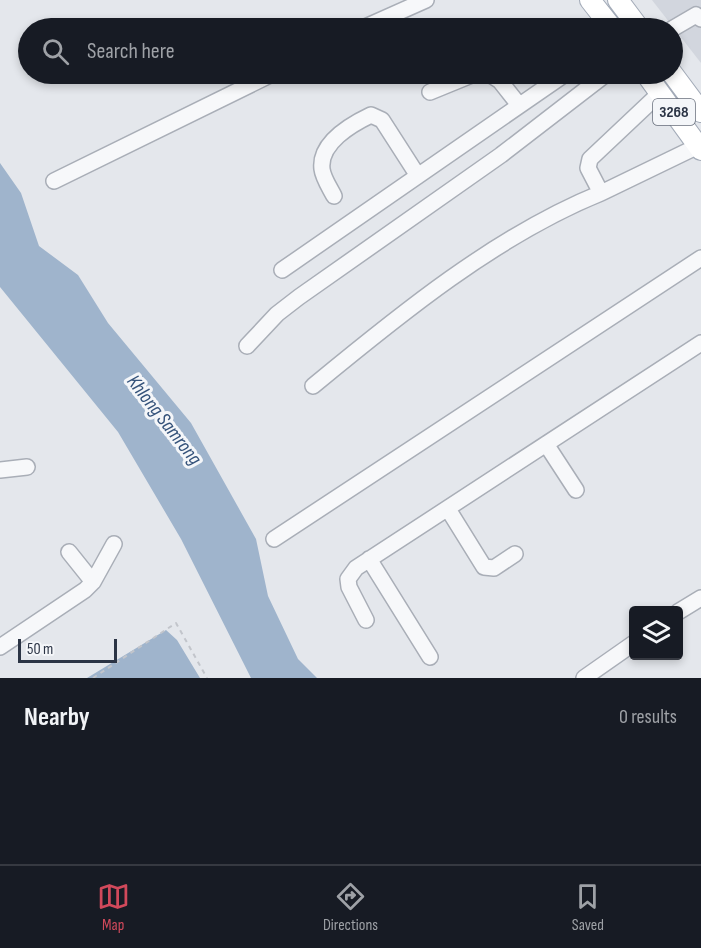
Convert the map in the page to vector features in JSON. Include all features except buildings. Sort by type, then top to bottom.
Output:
[{"type":"main road","points":[[590,0],[604,18]]},
{"type":"main road","points":[[618,0],[632,18]]},
{"type":"main road","name":"3268","points":[[653,84],[700,148]]},
{"type":"main road","name":"3268","points":[[680,84],[701,112]]},
{"type":"lane","points":[[386,18],[426,0]]},
{"type":"lane","points":[[683,23],[699,15]]},
{"type":"lane","points":[[54,181],[252,84]]},
{"type":"lane","points":[[430,93],[451,84]]},
{"type":"lane","points":[[502,84],[519,105]]},
{"type":"lane","points":[[282,270],[550,84]]},
{"type":"lane","points":[[247,346],[277,314],[299,297],[501,155],[593,84]]},
{"type":"lane","points":[[601,193],[588,168],[590,159],[660,93]]},
{"type":"lane","points":[[334,196],[322,170],[323,161],[343,130],[371,115],[382,120],[418,176]]},
{"type":"lane","points":[[313,386],[376,335],[508,240],[566,207],[700,148]]},
{"type":"lane","points":[[274,539],[701,258]]},
{"type":"lane","points":[[366,620],[349,587],[348,579],[356,568],[700,346]]},
{"type":"lane","points":[[546,444],[576,490]]},
{"type":"lane","points":[[0,470],[27,467]]},
{"type":"lane","points":[[448,509],[484,567],[494,568],[515,554]]},
{"type":"lane","points":[[0,647],[93,582],[114,544]]},
{"type":"lane","points":[[69,552],[93,582]]},
{"type":"lane","points":[[369,559],[430,657]]},
{"type":"lane","points":[[683,609],[701,598]]},
{"type":"lane","points":[[584,678],[629,646]]},
{"type":"path","points":[[93,678],[176,623],[207,678]]},
{"type":"shaded area","points":[[652,0],[701,0],[701,63],[683,40],[683,18],[666,18]]},
{"type":"water","name":"Khlong Samrong","points":[[0,163],[21,193],[39,246],[78,275],[108,323],[191,423],[256,539],[268,596],[298,659],[317,678],[251,678],[181,539],[118,432],[0,287]]},
{"type":"water","points":[[166,630],[177,640],[200,678],[87,678]]}]
